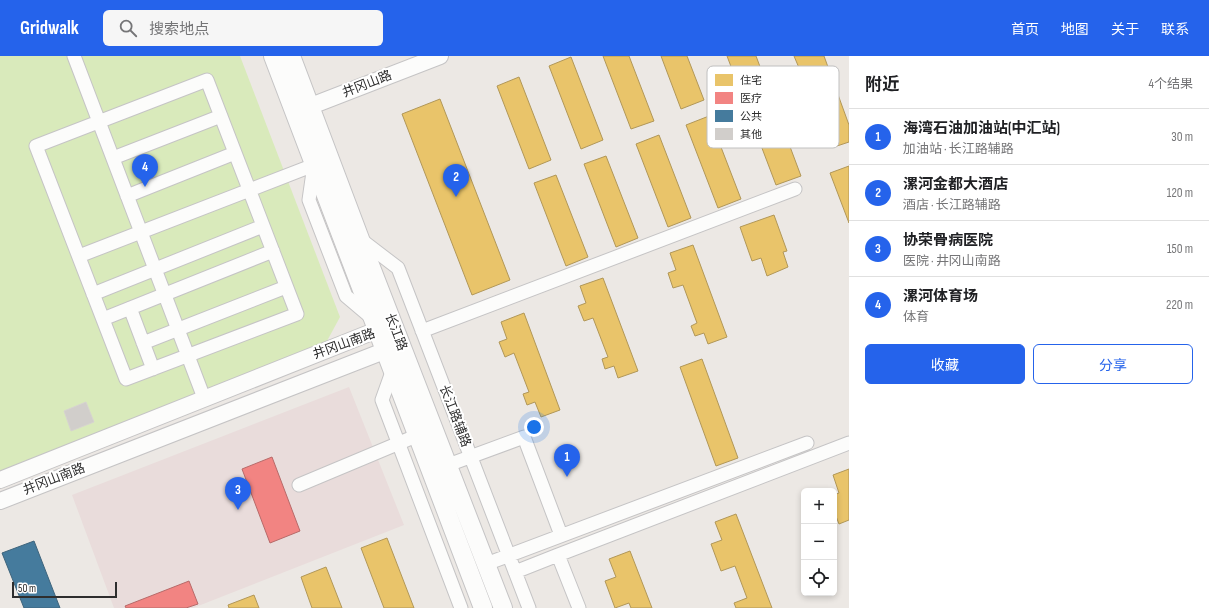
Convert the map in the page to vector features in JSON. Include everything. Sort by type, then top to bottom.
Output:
[{"type":"main road","name":"长江路","points":[[273,56],[302,109],[360,239],[503,608]]},
{"type":"main road","name":"长江路","points":[[291,56],[314,164],[416,436],[483,608]]},
{"type":"street","points":[[74,56],[204,398]]},
{"type":"street","name":"井冈山路","points":[[302,109],[440,56]]},
{"type":"street","points":[[207,80],[221,116],[297,314],[126,379],[36,146],[207,80]]},
{"type":"street","points":[[113,158],[221,116]]},
{"type":"street","points":[[127,196],[235,153]]},
{"type":"street","points":[[79,256],[314,164]]},
{"type":"street","points":[[422,330],[795,189]]},
{"type":"street","points":[[93,294],[263,226]]},
{"type":"street","name":"长江路辅路","points":[[360,239],[398,268],[529,608]]},
{"type":"street","points":[[103,319],[273,251]]},
{"type":"street","points":[[143,343],[286,287]]},
{"type":"street","points":[[130,308],[153,369]]},
{"type":"street","name":"井冈山南路","points":[[0,480],[204,398],[374,324],[398,335],[384,351],[0,500]]},
{"type":"street","points":[[392,372],[382,400],[461,608]]},
{"type":"street","points":[[299,484],[416,436]]},
{"type":"street","points":[[448,465],[524,437],[561,535]]},
{"type":"street","points":[[486,564],[806,442]]},
{"type":"street","points":[[515,572],[849,443]]},
{"type":"street","points":[[558,555],[579,608]]},
{"type":"shaded area","points":[[349,387],[404,525],[193,608],[114,608],[72,495]]},
{"type":"green space","points":[[0,56],[240,56],[340,317],[327,341],[0,471]]},
{"type":"building: 住宅","points":[[603,56],[629,56],[654,121],[631,129]]},
{"type":"building: 住宅","points":[[661,56],[687,56],[704,100],[681,109]]},
{"type":"building: 住宅","points":[[727,56],[756,56],[760,66],[731,66]]},
{"type":"building: 住宅","points":[[794,56],[824,56],[828,66],[798,66]]},
{"type":"building: 住宅","points":[[571,57],[603,140],[581,149],[549,66]]},
{"type":"building: 住宅","points":[[519,77],[551,160],[529,169],[497,86]]},
{"type":"building: 住宅","points":[[839,97],[849,125],[849,142],[839,145]]},
{"type":"building: 住宅","points":[[440,99],[510,280],[472,295],[402,114]]},
{"type":"building: 住宅","points":[[707,117],[707,148],[721,148],[741,199],[718,208],[686,125]]},
{"type":"building: 住宅","points":[[659,135],[691,218],[668,227],[636,144]]},
{"type":"building: 住宅","points":[[762,148],[790,148],[801,176],[776,185]]},
{"type":"building: 住宅","points":[[606,156],[638,238],[616,247],[584,164]]},
{"type":"building: 住宅","points":[[849,166],[849,223],[830,173]]},
{"type":"building: 住宅","points":[[556,175],[588,257],[566,266],[534,183]]},
{"type":"building: 住宅","points":[[774,215],[787,251],[783,252],[788,267],[767,276],[761,258],[752,261],[740,227]]},
{"type":"building: 住宅","points":[[693,245],[727,337],[708,344],[704,333],[695,336],[691,326],[697,323],[683,285],[673,288],[668,273],[676,270],[670,253]]},
{"type":"building: 住宅","points":[[603,278],[638,371],[618,378],[614,366],[605,369],[602,359],[608,357],[593,318],[584,321],[578,306],[586,303],[580,286]]},
{"type":"building: 住宅","points":[[524,313],[560,410],[541,417],[535,402],[527,405],[523,394],[529,392],[514,353],[505,357],[499,342],[507,339],[501,322]]},
{"type":"building: 住宅","points":[[702,359],[738,458],[716,466],[680,367]]},
{"type":"building: 住宅","points":[[849,469],[849,520],[839,524],[837,519],[837,494],[839,493],[833,475]]},
{"type":"building: 住宅","points":[[736,514],[772,608],[736,608],[734,603],[747,598],[735,566],[721,571],[711,544],[722,540],[715,522]]},
{"type":"building: 住宅","points":[[387,538],[414,608],[384,608],[361,548]]},
{"type":"building: 住宅","points":[[630,551],[652,608],[631,608],[629,603],[615,608],[605,581],[616,577],[609,559]]},
{"type":"building: 住宅","points":[[326,567],[342,608],[312,608],[301,577]]},
{"type":"building: 住宅","points":[[254,595],[259,608],[229,608],[228,605]]},
{"type":"building: 医疗","points":[[272,457],[300,531],[270,543],[242,469]]},
{"type":"building: 医疗","points":[[189,581],[198,604],[186,608],[126,608],[125,606]]},
{"type":"building: 公共","points":[[34,541],[60,608],[24,608],[2,553]]},
{"type":"building: 其他","points":[[86,402],[94,422],[71,431],[64,411]]},
{"type":"place","name":"漯河体育场","points":[[145,187]]},
{"type":"place","name":"漯河金都大酒店","points":[[456,197]]},
{"type":"place","name":"海湾石油加油站(中汇站)","points":[[567,477]]},
{"type":"place","name":"协荣骨病医院","points":[[238,510]]}]
